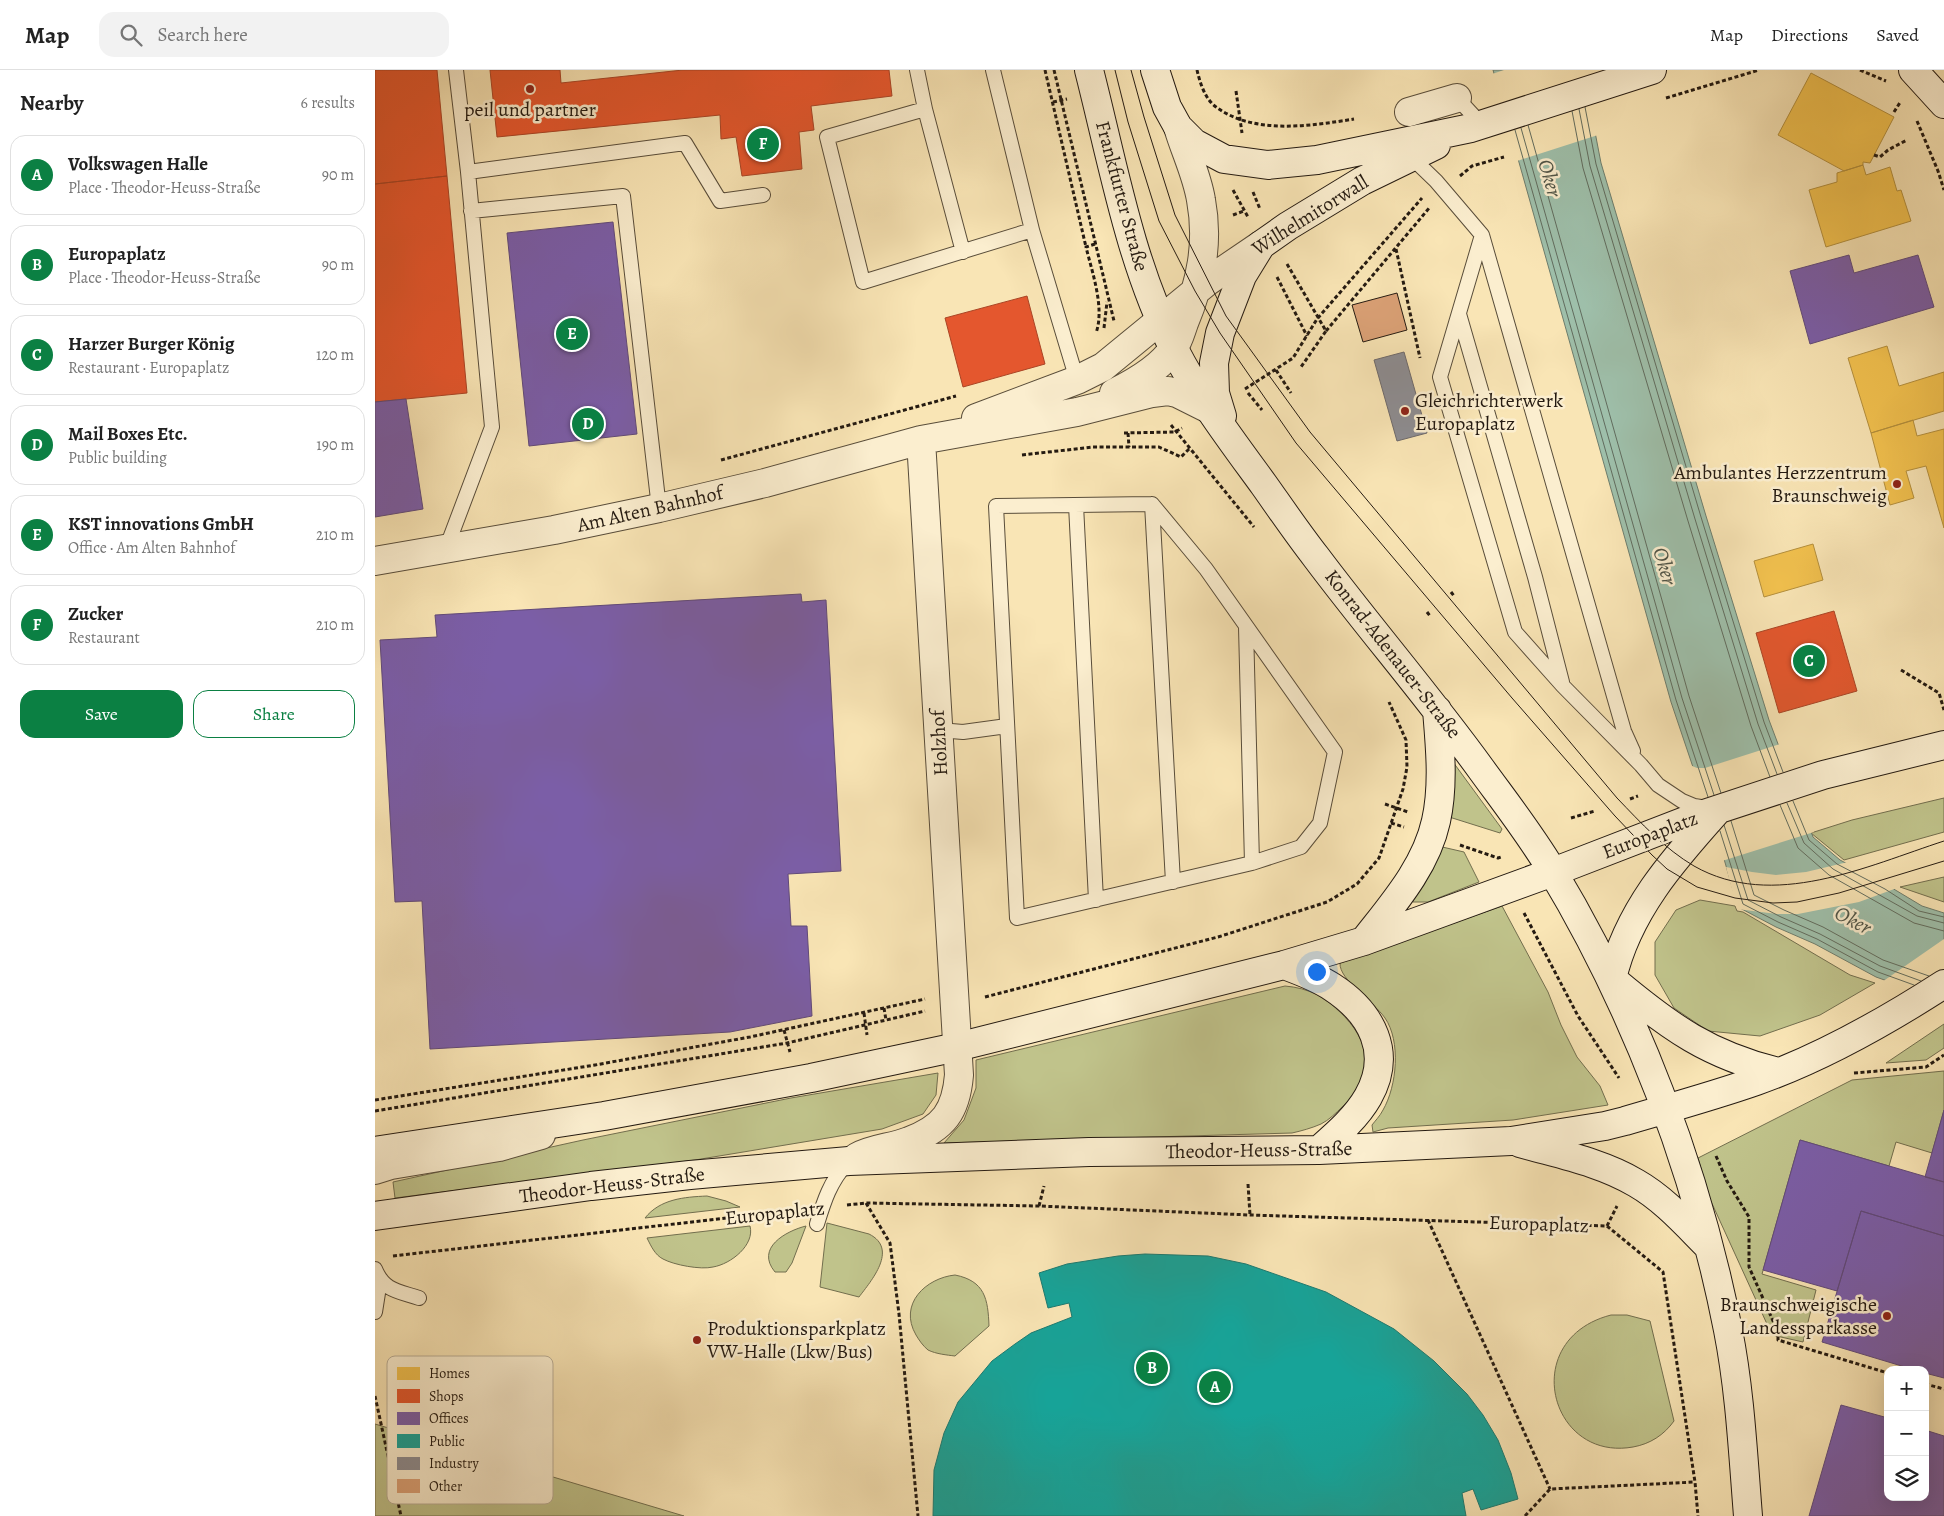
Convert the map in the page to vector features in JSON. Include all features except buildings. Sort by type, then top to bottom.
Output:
[{"type":"main road","name":"Frankfurter Straße","points":[[1089,70],[1143,280],[1161,320]]},
{"type":"main road","points":[[1155,70],[1167,107],[1178,127],[1201,197],[1204,219],[1203,255],[1195,291],[1174,348]]},
{"type":"main road","name":"Wilhelmitorwall","points":[[1178,127],[1194,143],[1224,158],[1268,165],[1284,164],[1405,147],[1484,124],[1651,70]]},
{"type":"main road","points":[[1913,70],[1944,104]]},
{"type":"main road","points":[[1409,112],[1457,98]]},
{"type":"main road","name":"Wilhelmitorwall","points":[[1161,320],[1208,281],[1288,226],[1362,181],[1405,147]]},
{"type":"main road","name":"Konrad-Adenauer-Straße","points":[[1230,438],[1215,394],[1214,362],[1220,332],[1230,304],[1242,276],[1261,245]]},
{"type":"main road","name":"Am Alten Bahnhof","points":[[921,440],[1077,380],[1103,367],[1161,320]]},
{"type":"main road","name":"Konrad-Adenauer-Straße","points":[[1161,320],[1188,374],[1230,438],[1316,557],[1437,710],[1515,815],[1553,872]]},
{"type":"main road","name":"Am Alten Bahnhof","points":[[1077,412],[1142,378],[1174,348]]},
{"type":"main road","name":"Am Alten Bahnhof","points":[[375,561],[554,530],[659,508],[765,483],[921,440],[1077,412],[1152,393],[1177,393],[1211,410]]},
{"type":"main road","name":"Holzhof","points":[[921,440],[957,1046]]},
{"type":"main road","points":[[1364,941],[1410,878],[1425,853],[1436,821],[1440,762],[1437,710]]},
{"type":"main road","name":"Europaplatz","points":[[1553,872],[1703,815],[1823,775],[1944,745]]},
{"type":"main road","points":[[1914,752],[1944,758]]},
{"type":"main road","points":[[1612,979],[1621,950],[1643,905],[1703,815]]},
{"type":"main road","points":[[375,1151],[604,1116],[811,1078],[957,1046],[1283,965],[1364,941],[1553,872],[1612,979],[1637,1034],[1665,1108],[1709,1248],[1728,1332],[1740,1408],[1748,1516]]},
{"type":"main road","points":[[1283,965],[1310,975],[1332,987],[1351,1002],[1373,1030],[1378,1043],[1378,1071],[1374,1086],[1367,1100],[1352,1119],[1319,1150]]},
{"type":"main road","points":[[1612,979],[1653,1014],[1701,1045],[1741,1062],[1778,1072]]},
{"type":"main road","points":[[1665,1108],[1756,1081],[1778,1072],[1838,1045],[1914,1004],[1944,984]]},
{"type":"main road","name":"Theodor-Heuss-Straße","points":[[849,1161],[864,1153],[909,1141],[934,1128],[949,1115],[957,1096],[959,1075],[957,1046]]},
{"type":"main road","name":"Theodor-Heuss-Straße","points":[[375,1216],[591,1186],[849,1161],[1089,1152],[1319,1150],[1511,1141],[1605,1126],[1665,1108]]},
{"type":"main road","points":[[375,1170],[391,1165],[499,1147],[604,1116]]},
{"type":"main road","points":[[1511,1141],[1597,1165],[1637,1183],[1665,1204],[1709,1248]]},
{"type":"lane","points":[[446,549],[492,427],[468,172],[456,70]]},
{"type":"lane","points":[[917,70],[925,109],[963,252]]},
{"type":"lane","points":[[993,70],[1031,230],[1077,380]]},
{"type":"lane","points":[[1457,98],[1484,124]]},
{"type":"lane","points":[[925,109],[827,137],[863,282],[1031,230]]},
{"type":"lane","points":[[1409,112],[1405,147],[1483,235],[1624,731],[1630,746],[1641,764]]},
{"type":"lane","points":[[468,172],[685,143],[721,201],[763,195]]},
{"type":"lane","points":[[471,211],[623,196],[659,508]]},
{"type":"lane","points":[[1483,235],[1440,377],[1515,632],[1563,686],[1641,764],[1659,785],[1703,815]]},
{"type":"lane","points":[[1459,314],[1535,577],[1563,686]]},
{"type":"lane","points":[[1152,504],[1206,570],[1335,752],[1320,824],[1301,847],[1252,863],[1017,918],[996,506],[1152,504]]},
{"type":"lane","points":[[1152,504],[1173,882]]},
{"type":"lane","points":[[1076,505],[1096,900]]},
{"type":"lane","points":[[1246,627],[1252,863]]},
{"type":"lane","points":[[939,730],[963,732],[1007,726]]},
{"type":"lane","points":[[817,1224],[836,1175],[849,1161]]},
{"type":"lane","points":[[375,1269],[379,1278],[388,1288],[419,1298]]},
{"type":"lane","points":[[375,1276],[378,1293],[375,1312]]},
{"type":"path","points":[[1045,70],[1072,181],[1100,310],[1099,325],[1093,341]]},
{"type":"path","points":[[1054,70],[1115,326],[1127,348]]},
{"type":"path","points":[[1197,70],[1204,93],[1215,106],[1241,120],[1265,125],[1311,125],[1355,119]]},
{"type":"path","points":[[1658,101],[1759,70]]},
{"type":"path","points":[[1236,91],[1243,136]]},
{"type":"path","points":[[1053,102],[1060,100]]},
{"type":"path","points":[[1913,113],[1938,171],[1944,190]]},
{"type":"path","points":[[1874,155],[1880,157],[1888,150],[1907,140]]},
{"type":"path","points":[[1291,393],[1276,370],[1293,358],[1317,319],[1439,186],[1472,166],[1504,157]]},
{"type":"path","points":[[1072,181],[1079,179]]},
{"type":"path","points":[[1301,367],[1325,331],[1396,249],[1439,186]]},
{"type":"path","points":[[1251,188],[1262,213]]},
{"type":"path","points":[[1086,247],[1095,244]]},
{"type":"path","points":[[1261,245],[1307,336]]},
{"type":"path","points":[[1287,262],[1325,331]]},
{"type":"path","points":[[1245,389],[1262,410]]},
{"type":"path","points":[[1152,393],[1175,432],[1255,529]]},
{"type":"path","points":[[716,461],[965,394]]},
{"type":"path","points":[[1019,455],[1093,447],[1159,447],[1181,457],[1190,448]]},
{"type":"path","points":[[1451,592],[1454,596]]},
{"type":"path","points":[[1427,612],[1430,616]]},
{"type":"path","points":[[1901,670],[1939,693],[1944,710]]},
{"type":"path","points":[[375,1111],[787,1042],[866,1025],[1218,937],[1327,902],[1357,884],[1379,858],[1397,808],[1407,767],[1406,740],[1385,696]]},
{"type":"path","points":[[1385,804],[1397,808]]},
{"type":"path","points":[[1571,818],[1595,811]]},
{"type":"path","points":[[1455,844],[1498,858]]},
{"type":"path","points":[[1523,910],[1577,1016],[1622,1082]]},
{"type":"path","points":[[375,1100],[595,1066],[784,1030],[928,999]]},
{"type":"path","points":[[884,1008],[886,1020]]},
{"type":"path","points":[[864,1013],[868,1039]]},
{"type":"path","points":[[784,1030],[791,1056]]},
{"type":"path","points":[[1852,1073],[1926,1067],[1944,1055]]},
{"type":"path","points":[[1713,1149],[1727,1181],[1749,1217],[1749,1267],[1778,1332],[1778,1340],[1884,1372]]},
{"type":"path","points":[[1249,1184],[1250,1215]]},
{"type":"path","points":[[1039,1206],[1044,1186]]},
{"type":"path","points":[[866,1203],[890,1243],[899,1314],[917,1516]]},
{"type":"path","name":"Europaplatz","points":[[385,1257],[866,1203],[1039,1206],[1250,1215],[1607,1226],[1663,1272],[1695,1482],[1698,1516]]},
{"type":"path","points":[[1428,1220],[1550,1488]]},
{"type":"path","points":[[1929,1385],[1944,1389]]},
{"type":"path","points":[[375,1396],[387,1451]]},
{"type":"path","points":[[1525,1516],[1550,1488],[1695,1482]]},
{"type":"green space","points":[[1453,762],[1502,829],[1500,833],[1446,816]]},
{"type":"green space","points":[[1944,798],[1944,832],[1844,860],[1811,833],[1852,820]]},
{"type":"green space","points":[[1438,846],[1464,852],[1479,882],[1428,902],[1413,902],[1410,893]]},
{"type":"green space","points":[[1944,877],[1944,902],[1900,887]]},
{"type":"green space","points":[[1700,900],[1735,906],[1737,911],[1743,912],[1850,975],[1875,983],[1820,1015],[1760,1036],[1708,1031],[1674,1008],[1655,975],[1655,942],[1676,910]]},
{"type":"green space","points":[[1502,906],[1548,992],[1561,1025],[1577,1057],[1600,1086],[1608,1105],[1513,1120],[1388,1128],[1373,1132],[1372,1125],[1388,1100],[1394,1076],[1395,1051],[1393,1039],[1385,1018],[1345,977],[1340,963]]},
{"type":"green space","points":[[1285,986],[1309,991],[1329,1003],[1352,1025],[1364,1049],[1366,1061],[1360,1084],[1353,1096],[1321,1124],[1292,1133],[944,1143],[964,1120],[976,1088],[976,1060]]},
{"type":"green space","points":[[1944,1024],[1944,1048],[1926,1060],[1886,1063]]},
{"type":"green space","points":[[1944,1071],[1944,1110],[1932,1153],[1896,1142],[1889,1166],[1800,1140],[1762,1274],[1816,1290],[1803,1342],[1772,1335],[1709,1197],[1698,1158],[1852,1080]]},
{"type":"green space","points":[[938,1073],[936,1095],[923,1114],[882,1129],[695,1160],[395,1198],[393,1182],[583,1140],[791,1098]]},
{"type":"green space","points":[[707,1196],[740,1207],[645,1218],[658,1207],[673,1200]]},
{"type":"green space","points":[[827,1223],[869,1234],[878,1240],[882,1248],[880,1265],[870,1283],[859,1297],[820,1287]]},
{"type":"green space","points":[[750,1226],[749,1240],[740,1253],[727,1262],[708,1268],[688,1266],[663,1259],[655,1253],[647,1238]]},
{"type":"green space","points":[[806,1226],[792,1263],[786,1272],[775,1272],[770,1263],[769,1255],[771,1248],[782,1236]]},
{"type":"green space","points":[[955,1275],[973,1282],[983,1293],[986,1300],[989,1326],[955,1356],[928,1350],[916,1335],[911,1324],[910,1313],[918,1294],[925,1287],[944,1277]]},
{"type":"green space","points":[[1611,1315],[1627,1315],[1650,1321],[1674,1421],[1666,1431],[1656,1438],[1645,1444],[1633,1447],[1604,1447],[1581,1436],[1565,1418],[1556,1396],[1555,1371],[1563,1348],[1582,1328]]},
{"type":"green space","points":[[375,1424],[387,1428],[387,1504],[553,1504],[553,1477],[684,1516],[375,1516]]},
{"type":"water","name":"Oker","points":[[1493,70],[1583,70],[1601,163],[1706,516],[1769,720],[1813,837],[1840,860],[1922,906],[1944,913],[1944,1001],[1876,977],[1815,944],[1776,927],[1738,907],[1724,859],[1671,702]]},
{"type":"pier","points":[[1504,70],[1585,70],[1598,135],[1517,161],[1492,74]]},
{"type":"pier","points":[[1780,744],[1814,832],[1722,861],[1690,765],[1697,768],[1705,768]]},
{"type":"pier","points":[[1848,862],[1897,888],[1859,902],[1798,914],[1777,914],[1737,909],[1726,867],[1776,875],[1806,872]]},
{"type":"pier","points":[[1944,939],[1944,1003],[1882,982]]},
{"type":"tram line","points":[[1115,70],[1128,122],[1159,221],[1195,291],[1220,333],[1296,443],[1512,698],[1615,816],[1652,855],[1667,869],[1697,887],[1735,898],[1773,903],[1797,902],[1839,893],[1944,861]]},
{"type":"tram line","points":[[1131,70],[1175,215],[1226,316],[1310,432],[1617,798],[1654,835],[1673,852],[1694,866],[1724,879],[1756,885],[1820,880],[1884,862],[1944,841]]},
{"type":"place","name":"peil und partner","points":[[530,89]]},
{"type":"place","name":"Zucker","points":[[763,144]]},
{"type":"place","name":"KST innovations GmbH","points":[[572,334]]},
{"type":"place","name":"Gleichrichterwerk Europaplatz","points":[[1405,411]]},
{"type":"place","name":"Mail Boxes Etc.","points":[[588,424]]},
{"type":"place","name":"Ambulantes Herzzentrum Braunschweig","points":[[1897,484]]},
{"type":"place","name":"Harzer Burger König","points":[[1809,661]]},
{"type":"place","name":"Braunschweigische Landessparkasse","points":[[1887,1316]]},
{"type":"place","name":"Produktionsparkplatz VW-Halle (Lkw/Bus)","points":[[697,1340]]},
{"type":"place","name":"Europaplatz","points":[[1152,1368]]},
{"type":"place","name":"Volkswagen Halle","points":[[1215,1387]]}]
